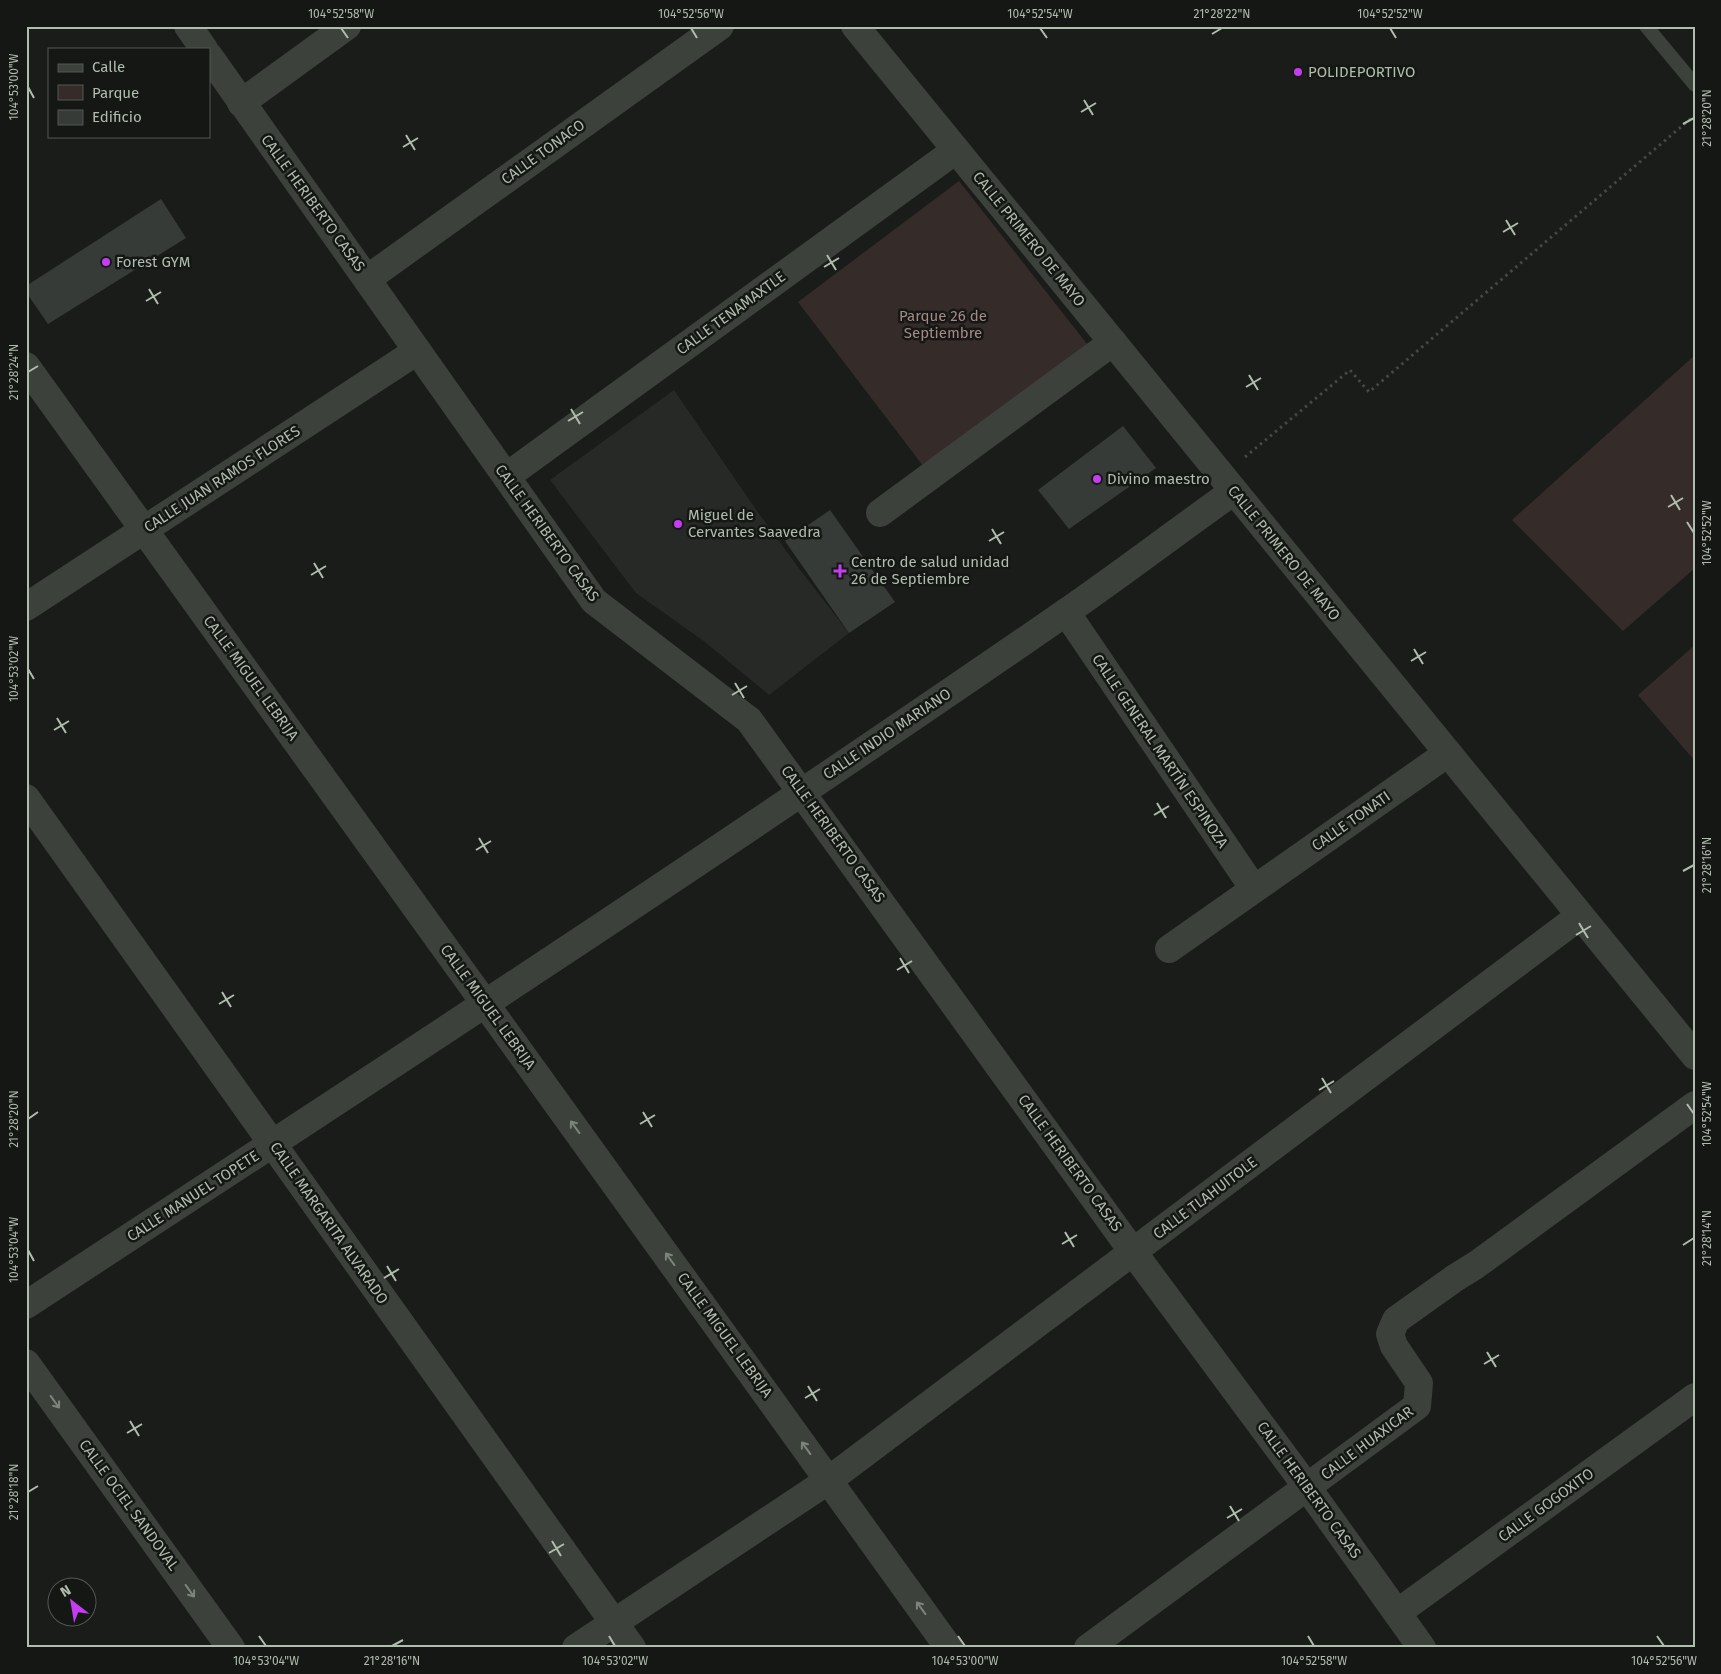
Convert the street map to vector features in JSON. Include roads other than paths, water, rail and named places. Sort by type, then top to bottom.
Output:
[{"type":"street","points":[[188,26],[203,48]]},
{"type":"street","points":[[241,103],[348,26]]},
{"type":"street","name":"CALLE TONACO","points":[[367,278],[720,26]]},
{"type":"street","name":"CALLE PRIMERO DE MAYO","points":[[855,26],[1695,1056]]},
{"type":"street","name":"CALLE HERIBERTO CASAS","points":[[210,57],[594,601],[750,720],[1422,1648]]},
{"type":"street","name":"CALLE TENAMAXTLE","points":[[507,476],[956,150]]},
{"type":"street","points":[[880,513],[1113,342]]},
{"type":"street","name":"CALLE JUAN RAMOS FLORES","points":[[26,607],[417,351]]},
{"type":"street","name":"CALLE MIGUEL LEBRIJA","points":[[26,366],[949,1648]]},
{"type":"street","name":"CALLE INDIO MARIANO","points":[[486,1004],[1066,612],[1228,483]]},
{"type":"street","name":"CALLE GENERAL MARTÍN ESPINOZA","points":[[1066,612],[1254,889]]},
{"type":"street","name":"CALLE TONATI","points":[[1169,949],[1448,754]]},
{"type":"street","name":"CALLE MARGARITA ALVARADO","points":[[26,798],[632,1648]]},
{"type":"street","name":"CALLE TLAHUITOLE","points":[[576,1648],[829,1480],[1580,916]]},
{"type":"street","name":"CALLE MANUEL TOPETE","points":[[26,1305],[486,1004]]},
{"type":"street","name":"CALLE HUAXICAR","points":[[1088,1648],[1417,1406],[1419,1383],[1394,1346],[1390,1334],[1396,1320],[1476,1265],[1695,1105]]},
{"type":"street","name":"CALLE OCIEL SANDOVAL","points":[[26,1363],[231,1648]]},
{"type":"street","name":"CALLE GOGOXITO","points":[[1397,1613],[1695,1397]]},
{"type":"lane","points":[[1646,26],[1695,85]]},
{"type":"place","name":"POLIDEPORTIVO","points":[[1298,72]]},
{"type":"place","name":"Forest GYM","points":[[106,262]]},
{"type":"place","name":"Divino maestro","points":[[1097,479]]},
{"type":"place","name":"Miguel de Cervantes Saavedra","points":[[678,524]]},
{"type":"place","name":"Centro de salud unidad 26 de Septiembre","points":[[840,571]]},
{"type":"park label","name":"Parque 26 de Septiembre","points":[[943,324]]}]
